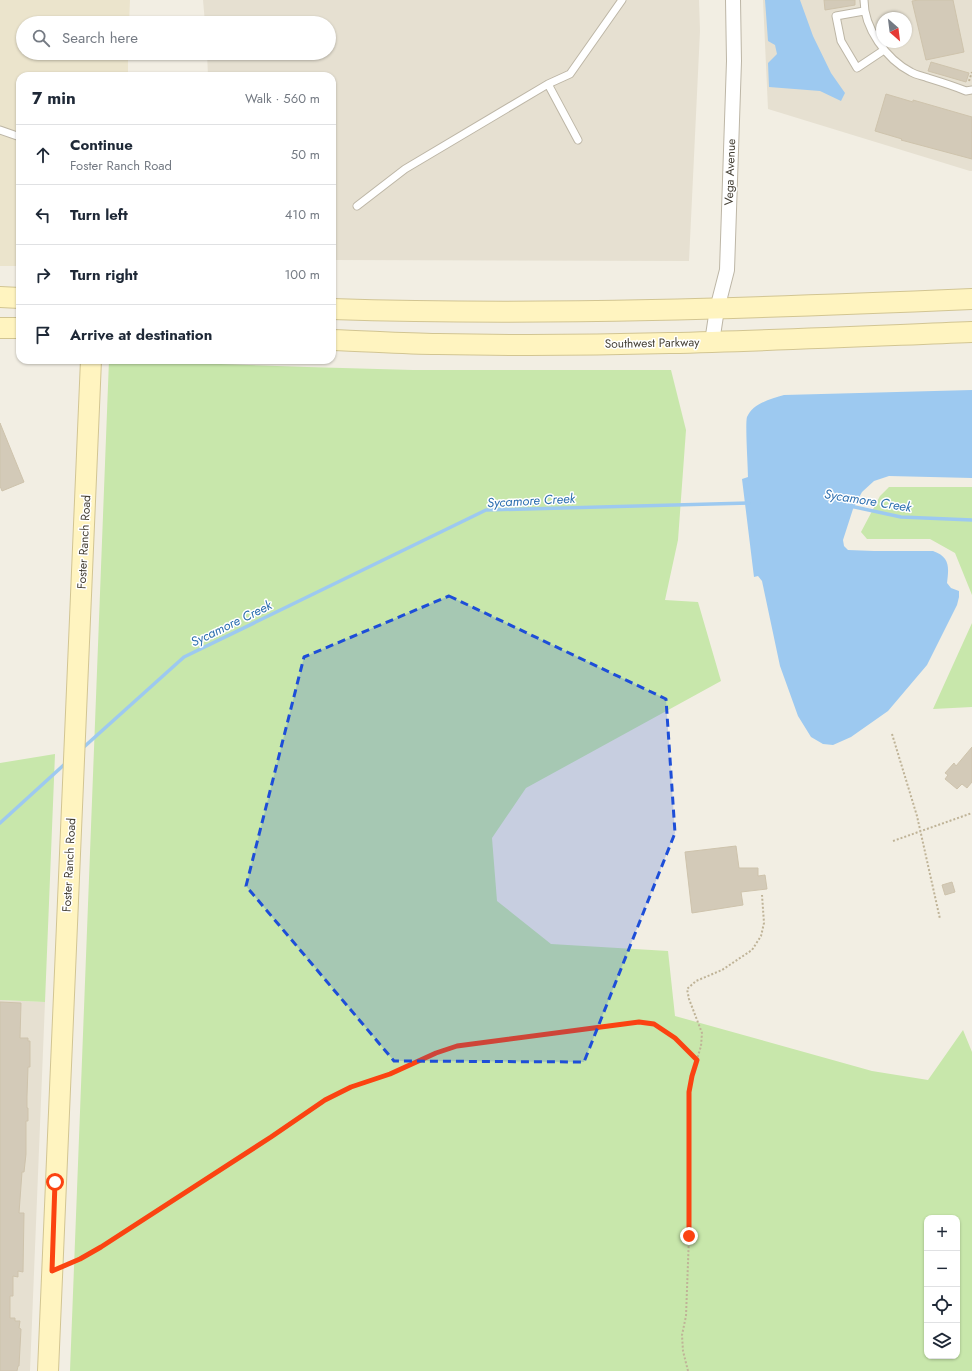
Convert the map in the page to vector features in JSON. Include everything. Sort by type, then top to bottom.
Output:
[{"type":"main road","points":[[0,298],[16,298]]},
{"type":"main road","points":[[336,309],[556,312],[717,309],[972,299]]},
{"type":"main road","points":[[0,328],[16,328]]},
{"type":"main road","name":"Southwest Parkway","points":[[336,340],[540,345],[712,342],[972,332]]},
{"type":"main road","name":"Foster Ranch Road","points":[[48,1371],[90,364]]},
{"type":"street","name":"Vega Avenue","points":[[712,342],[717,309],[727,270],[734,61],[733,0]]},
{"type":"lane","points":[[357,206],[404,169],[548,84],[570,74],[622,0]]},
{"type":"lane","points":[[864,0],[864,11],[871,30],[891,58],[910,72],[966,91],[972,90]]},
{"type":"lane","points":[[864,11],[836,16],[841,41],[857,68],[884,50]]},
{"type":"lane","points":[[548,84],[578,140]]},
{"type":"lane","points":[[0,130],[16,136]]},
{"type":"path","points":[[969,82],[972,72]]},
{"type":"path","points":[[892,734],[920,830],[940,919]]},
{"type":"path","points":[[893,841],[920,830],[972,813]]},
{"type":"path","points":[[688,1371],[682,1351],[682,1335],[686,1316],[689,1236],[689,1092],[701,1046],[702,1033],[687,989],[696,981],[722,970],[752,950],[760,936],[764,923],[762,895]]},
{"type":"path","points":[[52,1271],[80,1259],[101,1247],[271,1137],[325,1100],[351,1087],[390,1074],[436,1053],[457,1046],[639,1022],[654,1024],[675,1038],[697,1060]]},
{"type":"highlighted area","points":[[449,596],[666,699],[675,833],[584,1062],[394,1061],[246,886],[304,657]]},
{"type":"shaded area","points":[[0,0],[130,0],[129,16],[16,16],[16,60],[128,60],[128,72],[16,72],[16,266],[0,266]]},
{"type":"shaded area","points":[[203,0],[699,0],[700,31],[689,261],[336,260],[336,72],[208,72],[207,60],[336,60],[336,16],[204,16]]},
{"type":"shaded area","points":[[763,0],[972,0],[972,171],[768,109]]},
{"type":"shaded area","points":[[0,1000],[45,1002],[30,1371],[0,1371]]},
{"type":"green space","points":[[109,364],[222,364],[413,370],[671,370],[686,430],[678,540],[665,600],[698,602],[721,681],[526,788],[492,838],[497,901],[551,944],[668,951],[675,1016],[872,1071],[928,1080],[963,1030],[972,1052],[972,1371],[70,1371]]},
{"type":"green space","points":[[889,487],[972,487],[972,595],[955,553],[930,539],[867,539],[861,532],[880,496]]},
{"type":"green space","points":[[972,623],[972,707],[933,709]]},
{"type":"green space","points":[[55,754],[45,1002],[0,1000],[0,763]]},
{"type":"water","points":[[765,0],[800,0],[813,36],[831,73],[845,93],[841,101],[820,91],[769,87],[768,63],[777,54],[775,45],[768,41]]},
{"type":"water","points":[[972,390],[972,478],[889,476],[874,481],[862,492],[853,509],[843,540],[844,546],[848,550],[933,551],[939,553],[943,556],[947,563],[947,583],[951,588],[959,591],[957,605],[927,665],[888,711],[851,737],[833,745],[823,744],[811,737],[798,716],[780,666],[762,581],[758,576],[754,577],[742,479],[748,477],[746,436],[747,417],[753,408],[758,405],[784,395]]},
{"type":"building","points":[[824,0],[855,0],[855,5],[825,10]]},
{"type":"building","points":[[953,0],[964,52],[926,60],[912,1]]},
{"type":"building","points":[[931,62],[969,73],[966,82],[928,71]]},
{"type":"building","points":[[886,94],[972,117],[972,159],[901,140],[902,139],[875,131]]},
{"type":"building","points":[[0,423],[24,482],[2,491],[0,486]]},
{"type":"building","points":[[972,747],[972,782],[967,788],[962,784],[957,789],[945,779],[948,775],[945,773],[954,763],[956,766]]},
{"type":"building","points":[[736,846],[739,868],[758,868],[758,876],[765,875],[767,889],[741,892],[743,905],[692,913],[685,852]]},
{"type":"building","points":[[952,882],[955,892],[945,895],[942,885]]},
{"type":"building","points":[[0,1002],[21,1003],[20,1038],[28,1038],[28,1041],[30,1041],[26,1154],[24,1172],[22,1172],[19,1213],[24,1213],[23,1272],[18,1271],[18,1277],[13,1276],[13,1296],[10,1296],[10,1318],[15,1318],[15,1321],[20,1321],[19,1328],[21,1329],[19,1366],[17,1371],[0,1371]]},
{"type":"waterway","name":"Sycamore Creek","points":[[85,746],[184,657],[486,510],[749,503]]},
{"type":"waterway","name":"Sycamore Creek","points":[[850,506],[901,517],[972,520]]},
{"type":"waterway","name":"Sycamore Creek","points":[[0,823],[66,763]]},
{"type":"route","points":[[55,1182],[52,1271],[80,1259],[101,1247],[271,1137],[325,1100],[351,1087],[390,1074],[436,1053],[457,1046],[639,1022],[654,1024],[675,1038],[697,1060],[689,1092],[689,1236]]}]
